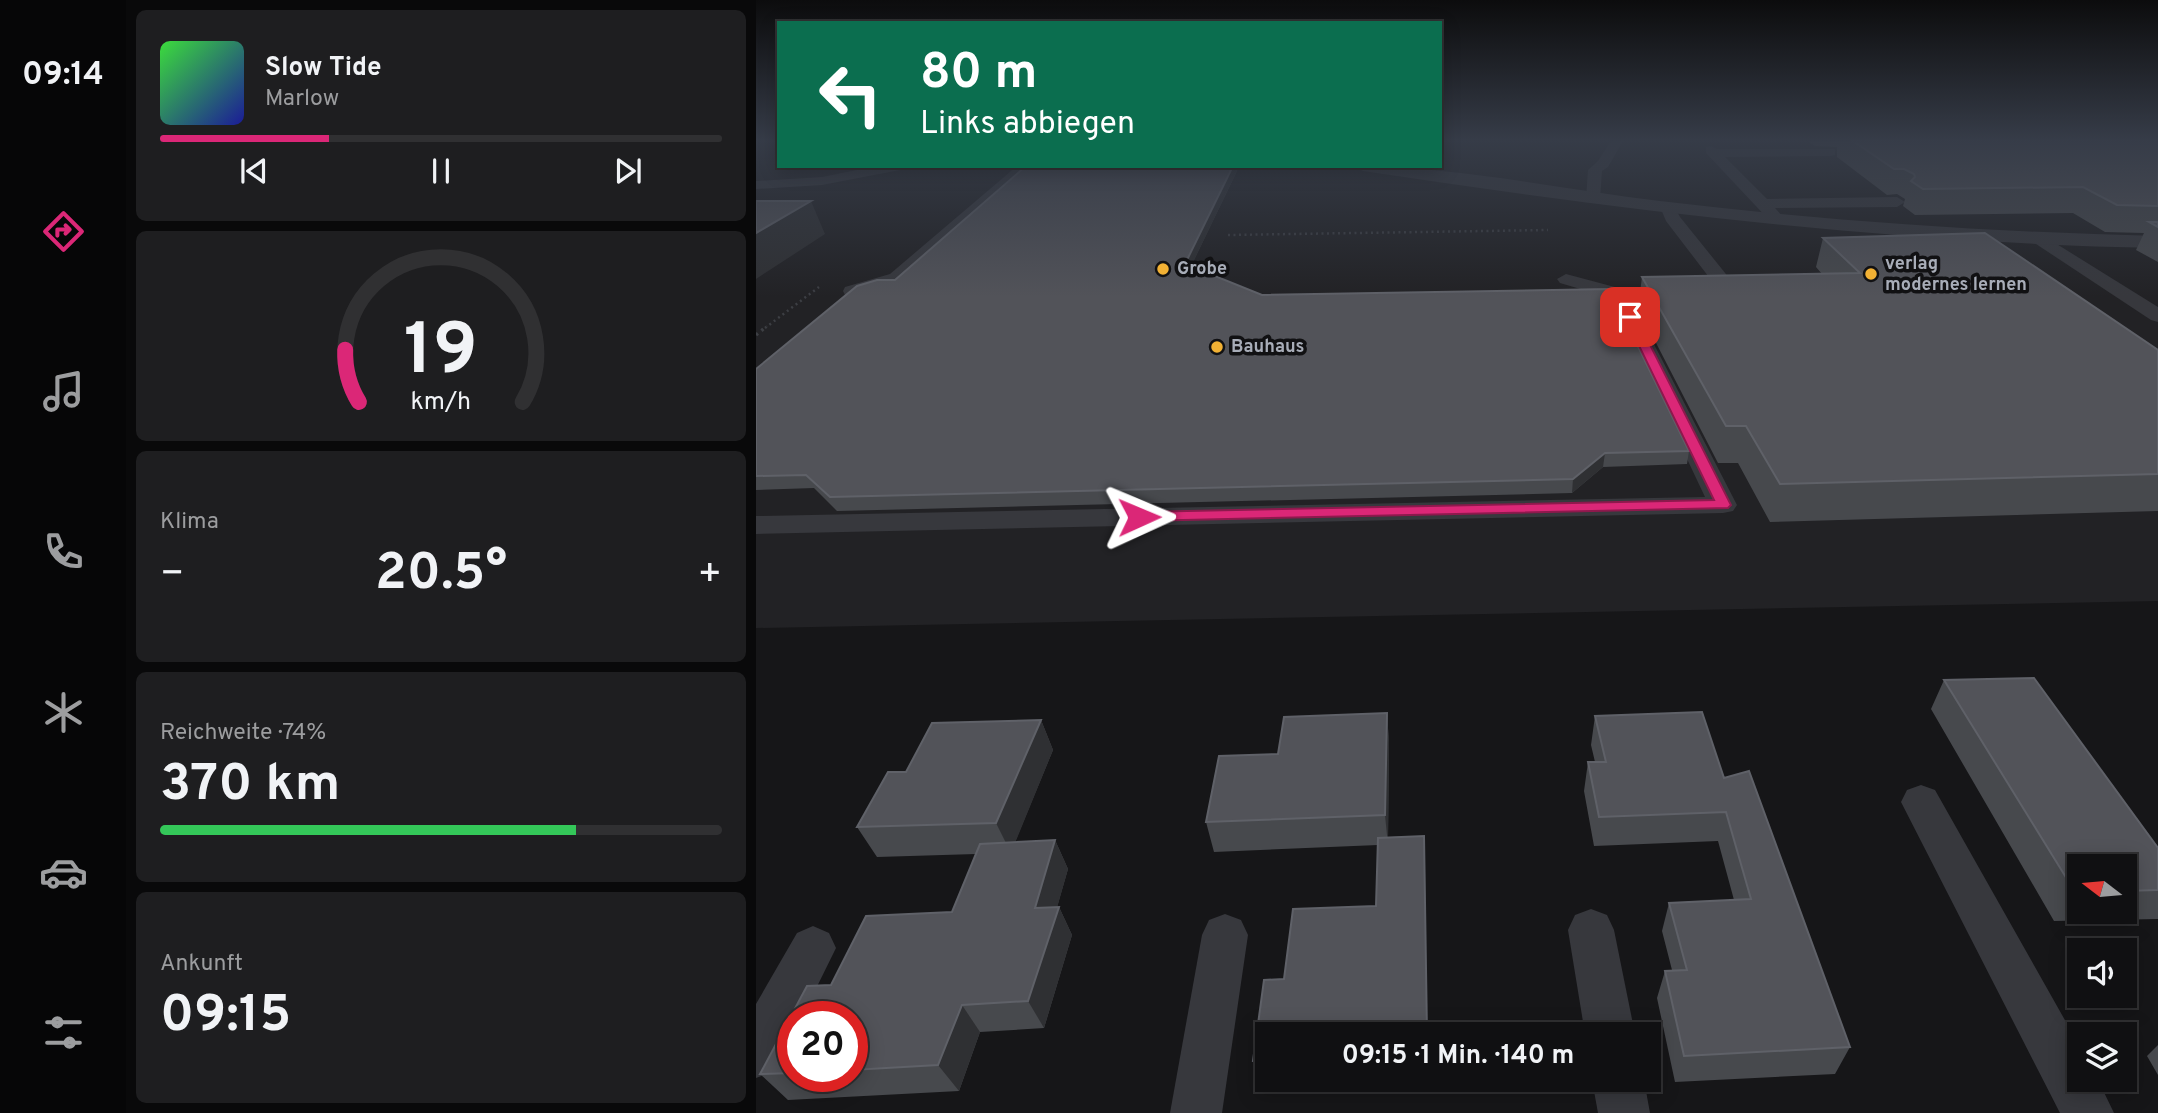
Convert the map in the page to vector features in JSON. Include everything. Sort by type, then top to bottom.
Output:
[{"type":"street","points":[[1545,193],[1669,209],[1900,231],[2158,242]]},
{"type":"lane","points":[[841,300],[852,291],[896,278],[994,193]]},
{"type":"lane","points":[[1593,193],[1593,200]]},
{"type":"lane","points":[[1753,193],[1779,220]]},
{"type":"lane","points":[[1763,204],[1898,202]]},
{"type":"lane","points":[[1669,209],[1672,219],[1735,298]]},
{"type":"lane","points":[[2039,239],[2158,316]]},
{"type":"lane","points":[[756,525],[1723,505],[1619,294],[1566,279]]},
{"type":"lane","points":[[1921,802],[2088,1113]]},
{"type":"lane","points":[[1591,930],[1608,1022]]},
{"type":"lane","points":[[1196,1113],[1225,935]]},
{"type":"lane","points":[[756,1053],[813,948]]},
{"type":"lane","points":[[1621,1092],[1625,1113]]},
{"type":"path","points":[[1228,235],[1548,230]]},
{"type":"shaded area","points":[[756,193],[2158,193],[2158,601],[756,628]]},
{"type":"building","name":"Bauhaus","points":[[995,193],[1220,193],[1185,264],[1262,295],[1610,289],[1689,451],[1605,453],[1573,479],[830,497],[806,475],[756,476],[756,369],[857,286],[877,280],[895,280]]},
{"type":"building","points":[[2094,193],[2158,193],[2158,206],[2117,205]]},
{"type":"building","points":[[756,201],[811,201],[756,233]]},
{"type":"building","points":[[1985,233],[2158,350],[2158,474],[1780,484],[1746,426],[1726,426],[1642,277],[1860,273],[1823,238]]},
{"type":"building","points":[[2034,678],[2158,848],[2158,890],[2137,891],[2137,854],[2067,854],[2067,879],[1944,680]]},
{"type":"building","points":[[1702,712],[1724,778],[1749,771],[1850,1047],[1684,1056],[1665,971],[1687,970],[1669,903],[1751,899],[1726,812],[1599,817],[1588,762],[1606,762],[1595,716]]},
{"type":"building","points":[[1387,713],[1385,815],[1206,822],[1219,756],[1278,754],[1284,717]]},
{"type":"building","points":[[1041,720],[996,823],[857,827],[888,772],[906,772],[932,723]]},
{"type":"building","points":[[1424,836],[1427,1022],[1258,1022],[1264,980],[1284,979],[1293,909],[1376,906],[1378,838]]},
{"type":"building","points":[[1055,840],[1035,908],[1059,907],[1028,1001],[962,1005],[938,1065],[868,1069],[868,1001],[799,1001],[807,986],[831,985],[866,916],[952,912],[980,844]]},
{"type":"building","points":[[777,1042],[777,1073],[760,1074]]},
{"type":"place","name":"Grobe","points":[[1163,269]]},
{"type":"place","name":"verlag modernes lernen","points":[[1871,274]]},
{"type":"place","name":"Bauhaus","points":[[1217,347]]},
{"type":"route","points":[[1139,517],[1723,505],[1630,317]]}]
